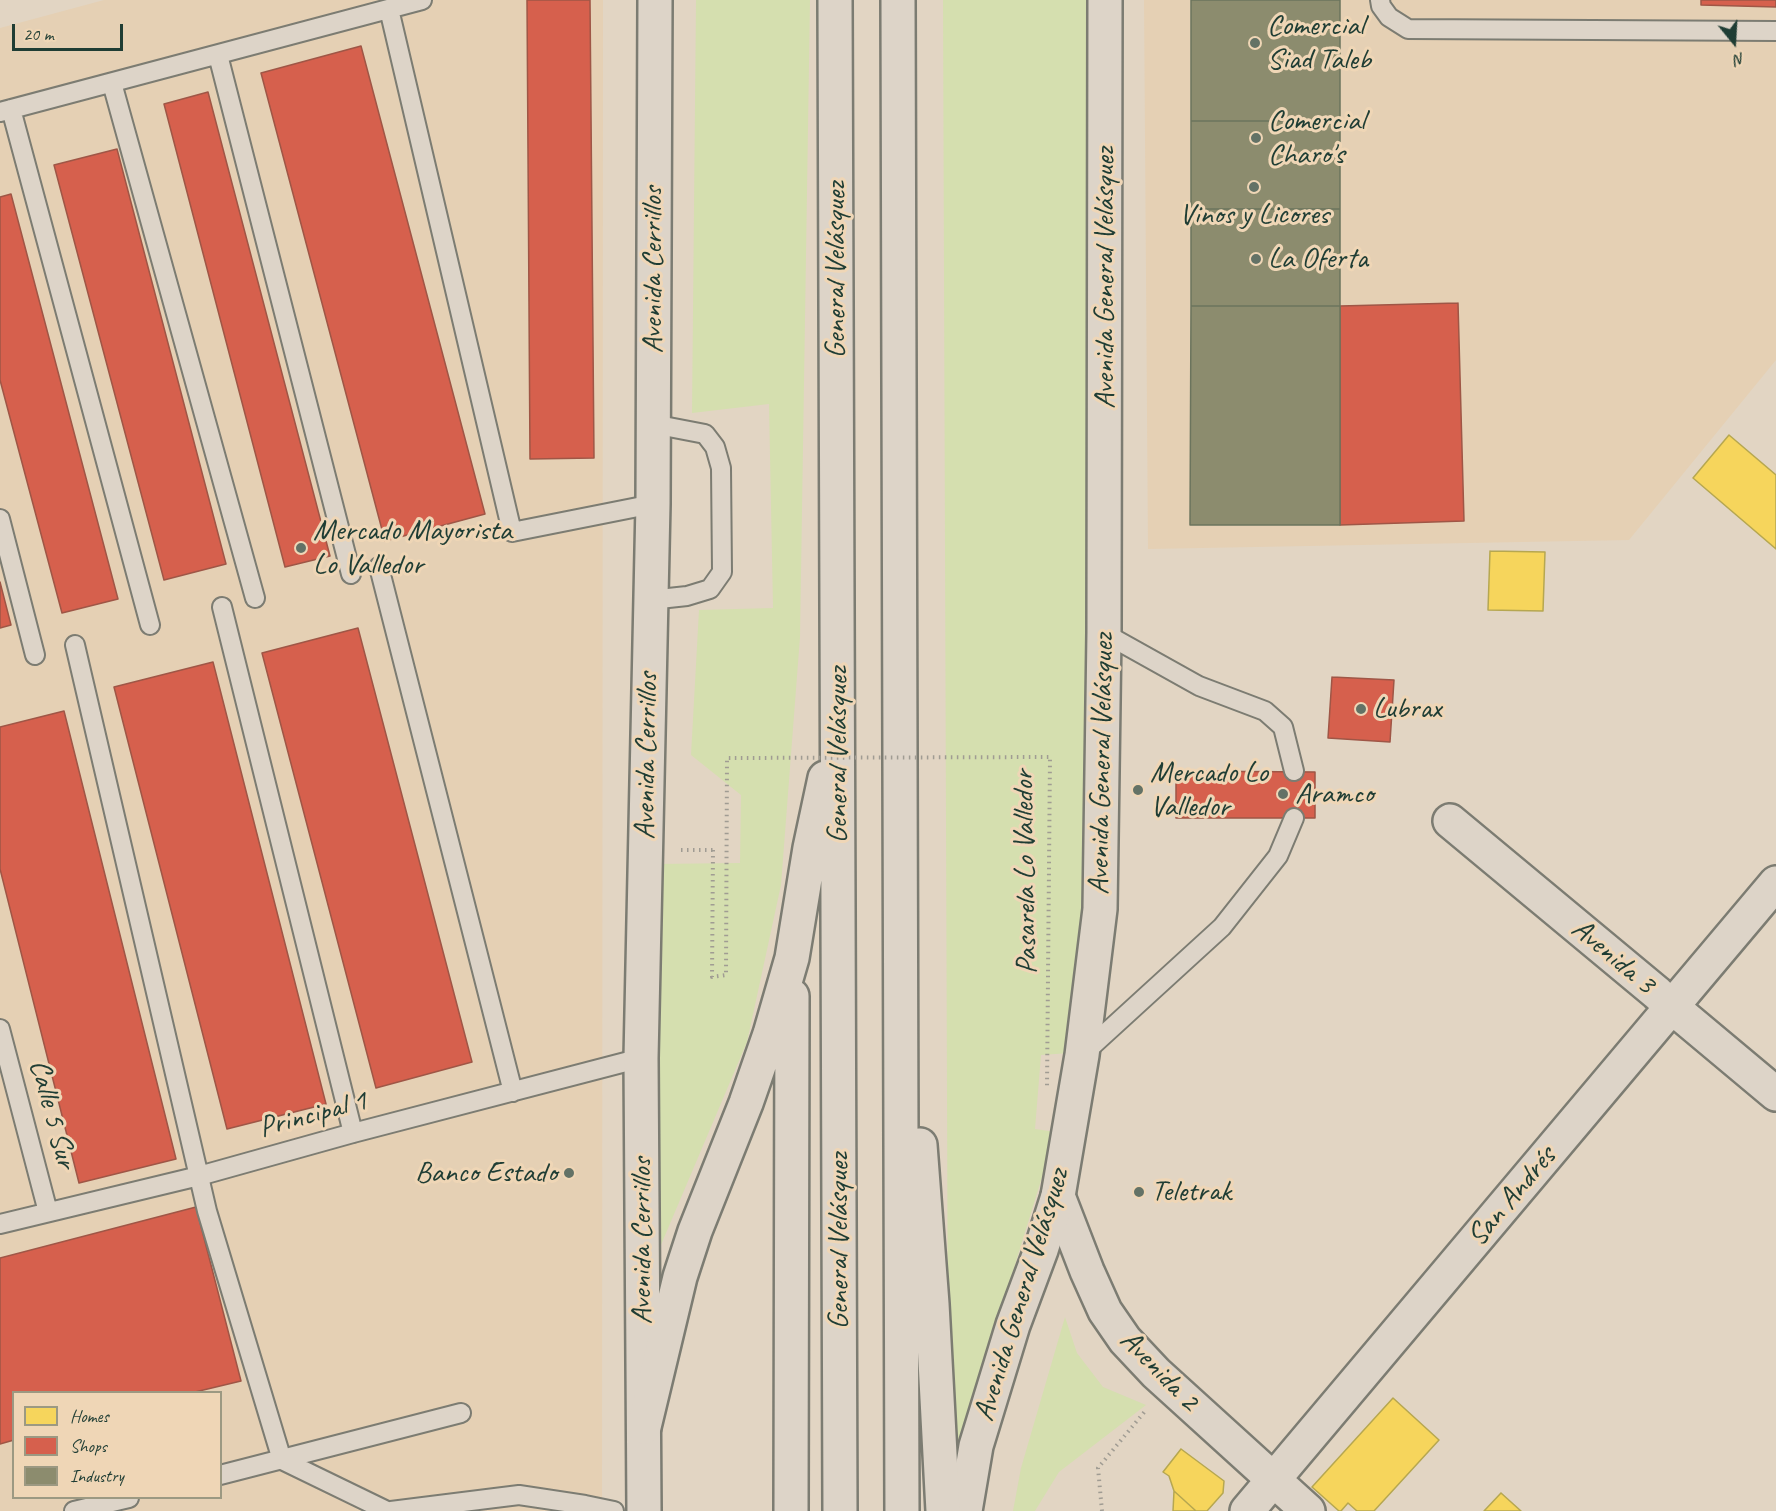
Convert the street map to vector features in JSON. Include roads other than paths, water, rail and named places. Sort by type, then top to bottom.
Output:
[{"type":"main road","name":"Avenida Cerrillos","points":[[644,1511],[641,1058],[652,504],[655,0]]},
{"type":"main road","name":"General Velásquez","points":[[835,0],[840,1511]]},
{"type":"main road","name":"General Velásquez","points":[[898,0],[902,1511]]},
{"type":"main road","name":"Avenida General Velásquez","points":[[965,1511],[976,1446],[1013,1325],[1058,1197],[1082,1055],[1100,909],[1104,633],[1105,0]]},
{"type":"main road","points":[[644,1427],[680,1277],[695,1231],[746,1103],[770,1034],[792,958],[810,848],[838,717]]},
{"type":"main road","name":"Avenida 3","points":[[1450,821],[1776,1094]]},
{"type":"main road","name":"San Andrés","points":[[1247,1511],[1776,883]]},
{"type":"main road","points":[[900,925],[925,1210],[943,1511]]},
{"type":"main road","points":[[791,1511],[792,958]]},
{"type":"main road","name":"Avenida 2","points":[[1058,1197],[1105,1311],[1125,1340],[1156,1373],[1308,1511]]},
{"type":"lane","points":[[150,626],[5,111],[422,0]]},
{"type":"lane","points":[[1380,0],[1381,6],[1389,17],[1408,29],[1776,31]]},
{"type":"lane","points":[[389,9],[512,532],[652,504]]},
{"type":"lane","points":[[218,55],[351,574]]},
{"type":"lane","points":[[112,83],[255,598]]},
{"type":"lane","points":[[650,600],[687,596],[710,589],[722,572],[721,468],[715,447],[705,434],[653,424]]},
{"type":"lane","points":[[0,519],[35,655]]},
{"type":"lane","points":[[379,567],[513,1092]]},
{"type":"lane","points":[[222,607],[353,1133]]},
{"type":"lane","points":[[1104,633],[1199,686],[1265,711],[1283,728],[1294,771]]},
{"type":"lane","points":[[75,645],[207,1211],[282,1460],[389,1511],[519,1495],[614,1511]]},
{"type":"lane","points":[[1082,1055],[1222,927],[1278,856],[1294,818]]},
{"type":"lane","name":"Calle 5 Sur","points":[[0,1029],[48,1212]]},
{"type":"lane","name":"Principal 1","points":[[0,1224],[199,1176],[353,1133],[641,1058]]},
{"type":"lane","points":[[222,1475],[461,1413]]},
{"type":"lane","points":[[74,1511],[121,1499]]},
{"type":"place","name":"Comercial Siad Taleb","points":[[1255,43]]},
{"type":"place","name":"Comercial Charo's","points":[[1256,138]]},
{"type":"place","name":"Vinos y Licores","points":[[1254,187]]},
{"type":"place","name":"La Oferta","points":[[1256,259]]},
{"type":"place","name":"Mercado Mayorista Lo Valledor","points":[[301,548]]},
{"type":"place","name":"Lubrax","points":[[1361,709]]},
{"type":"place","name":"Mercado Lo Valledor","points":[[1138,790]]},
{"type":"place","name":"Aramco","points":[[1283,794]]},
{"type":"place","name":"Banco Estado","points":[[569,1173]]},
{"type":"place","name":"Teletrak","points":[[1139,1192]]}]
